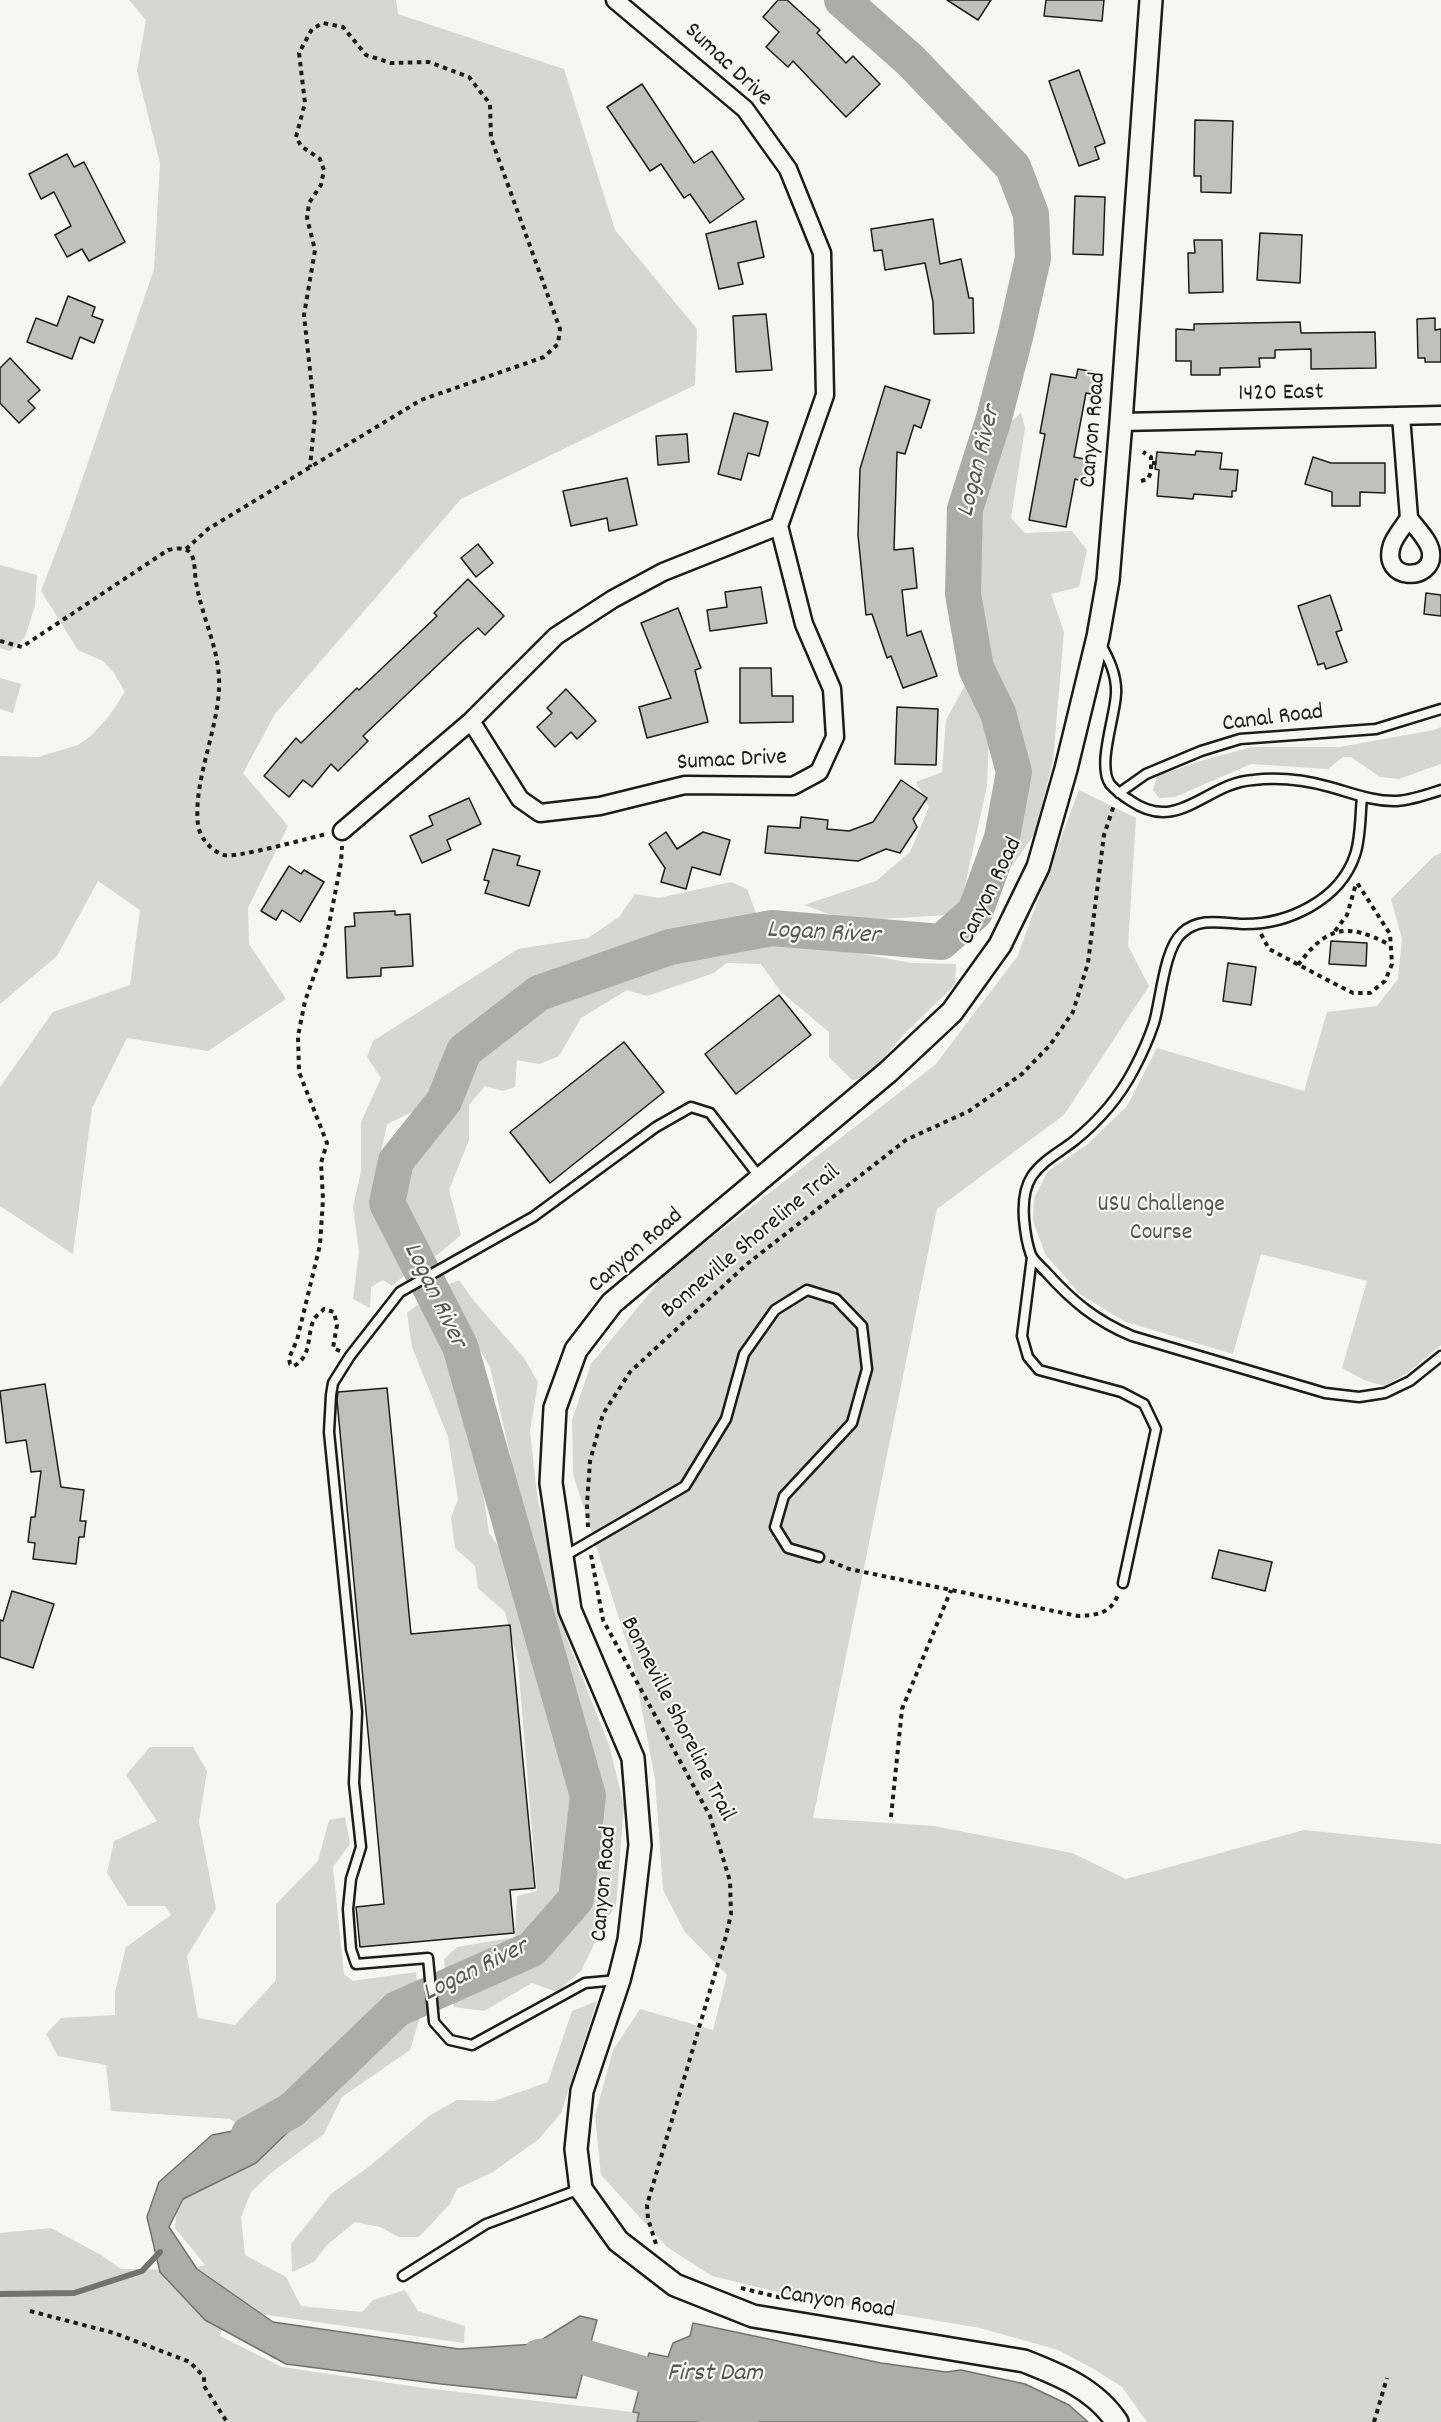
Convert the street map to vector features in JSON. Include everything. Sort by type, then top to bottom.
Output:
[{"type":"street","name":"Sumac Drive","points":[[471,721],[520,799],[540,813],[600,806],[685,785],[793,786],[819,772],[835,737],[832,689],[804,624],[779,526],[825,395],[822,253],[788,169],[745,109],[615,0]]},
{"type":"street","name":"Canyon Road","points":[[1117,2422],[1105,2404],[1064,2377],[1024,2361],[753,2316],[675,2285],[618,2241],[581,2189],[576,2149],[582,2091],[619,1980],[629,1940],[640,1845],[633,1758],[570,1610],[551,1483],[555,1408],[576,1350],[612,1303],[762,1180],[888,1072],[952,1012],[1000,945],[1038,867],[1066,769],[1098,637],[1108,580],[1151,0]]},
{"type":"street","name":"1420 East","points":[[1121,422],[1441,415]]},
{"type":"street","points":[[1401,416],[1409,518]]},
{"type":"street","points":[[342,831],[471,721],[556,636],[663,572],[779,526]]},
{"type":"lane","points":[[1098,637],[1113,666],[1116,693],[1106,762],[1108,781],[1119,793],[1142,809],[1158,814],[1174,812],[1233,784],[1275,778],[1303,781],[1362,796],[1395,801],[1418,798],[1441,790]]},
{"type":"lane","name":"Canal Road","points":[[1119,793],[1146,774],[1201,751],[1240,739],[1376,729],[1441,709]]},
{"type":"lane","points":[[1123,1583],[1156,1429],[1144,1404],[1121,1392],[1039,1370],[1028,1357],[1022,1336],[1032,1257],[1023,1211],[1025,1194],[1031,1177],[1040,1166],[1074,1141],[1107,1112],[1126,1085],[1154,1023],[1171,951],[1177,938],[1194,924],[1206,922],[1257,924],[1300,911],[1324,898],[1348,871],[1355,854],[1362,796]]},
{"type":"lane","points":[[619,1980],[585,1983],[472,2045],[450,2040],[434,2022],[428,1958],[356,1964],[351,1949],[348,1909],[351,1879],[361,1846],[354,1783],[357,1712],[329,1432],[333,1383],[350,1356],[400,1292],[533,1217],[656,1127],[691,1107],[710,1113],[762,1180]]},
{"type":"lane","points":[[1032,1257],[1069,1299],[1108,1326],[1132,1336],[1325,1393],[1359,1397],[1385,1393],[1410,1381],[1441,1356]]},
{"type":"lane","points":[[562,1557],[686,1486],[726,1419],[744,1354],[775,1310],[807,1290],[836,1299],[862,1326],[867,1369],[852,1423],[784,1496],[775,1527],[788,1548],[819,1557]]},
{"type":"lane","points":[[403,2276],[486,2224],[581,2189]]},
{"type":"path","points":[[186,549],[208,529],[421,400],[544,357],[558,344],[560,329],[491,138],[490,104],[469,77],[429,62],[391,63],[366,55],[343,27],[323,23],[312,29],[299,53],[304,103],[296,137],[301,146],[320,159],[324,171],[321,185],[309,203],[307,218],[315,250],[304,315],[315,416],[310,467]]},
{"type":"path","points":[[1141,481],[1148,479],[1152,463],[1150,457],[1143,452]]},
{"type":"path","points":[[1152,463],[1159,463]]},
{"type":"path","points":[[0,641],[22,646],[168,550],[179,547],[186,549],[192,555],[195,563],[196,583],[214,643],[219,689],[200,795],[198,824],[201,837],[225,856],[241,856],[277,845],[342,831],[341,863],[325,945],[305,1001],[298,1036],[299,1072],[327,1143],[321,1164],[324,1199],[320,1245],[297,1340],[289,1358],[290,1364],[294,1366],[302,1362],[309,1348],[315,1318],[324,1309],[334,1312],[337,1325],[333,1348],[350,1356]]},
{"type":"path","name":"Bonneville Shoreline Trail","points":[[662,2250],[656,2244],[648,2219],[647,2205],[726,1936],[731,1914],[730,1881],[710,1816],[603,1620],[586,1504],[590,1461],[603,1414],[630,1372],[747,1264],[906,1140],[969,1111],[1005,1087],[1022,1074],[1050,1045],[1073,1012],[1088,963],[1104,835],[1119,793]]},
{"type":"path","points":[[1257,924],[1269,949],[1353,993],[1370,993],[1385,981],[1392,964],[1390,934],[1357,881],[1348,871]]},
{"type":"path","points":[[1298,965],[1313,945],[1334,932],[1347,915],[1357,881]]},
{"type":"path","points":[[1334,932],[1353,931],[1370,934],[1391,946]]},
{"type":"path","points":[[819,1557],[849,1569],[1078,1616],[1101,1615],[1114,1605],[1123,1583]]},
{"type":"path","points":[[891,1817],[902,1709],[951,1590]]},
{"type":"path","points":[[734,2286],[797,2302]]},
{"type":"path","points":[[30,2311],[114,2333],[190,2362],[204,2377],[204,2386],[227,2422]]},
{"type":"path","points":[[1374,2422],[1387,2378]]},
{"type":"green space","points":[[129,0],[396,0],[398,14],[564,69],[615,230],[697,329],[695,385],[461,499],[275,714],[243,773],[288,826],[248,908],[249,944],[286,999],[208,1051],[127,1038],[92,1108],[73,1254],[0,1206],[0,1087],[53,1012],[130,985],[140,910],[98,881],[57,956],[0,1004],[0,756],[38,757],[78,745],[91,736],[109,716],[125,692],[114,673],[103,661],[78,650],[41,591],[69,518],[154,269],[160,163],[137,71],[146,20]]},
{"type":"green space","points":[[1021,413],[1025,428],[1011,518],[1025,533],[1072,531],[1087,550],[1079,587],[1051,594],[1064,632],[1053,761],[1035,833],[1010,869],[1001,869],[999,859],[1010,825],[1024,752],[997,733],[989,735],[987,786],[960,908],[948,915],[848,921],[804,905],[876,881],[910,852],[929,807],[916,782],[942,772],[946,720],[970,676],[990,677],[979,620],[976,518],[997,433]]},
{"type":"green space","points":[[0,565],[37,575],[35,606],[25,637],[10,651],[0,648]]},
{"type":"green space","points":[[0,678],[21,684],[13,713],[0,709]]},
{"type":"green space","points":[[1441,727],[1441,764],[1399,779],[1380,777],[1351,757],[1343,757],[1328,769],[1251,764],[1175,797],[1159,798],[1153,790],[1157,776],[1252,747],[1339,747]]},
{"type":"green space","points":[[1079,790],[1136,818],[1128,946],[1149,986],[1064,1115],[937,1209],[813,1818],[934,1826],[1072,1853],[1126,1879],[1304,1830],[1441,1844],[1441,2422],[1147,2422],[1122,2387],[1058,2350],[980,2328],[798,2297],[712,2276],[667,2247],[601,2175],[595,2116],[613,2050],[640,2009],[713,2030],[727,1975],[685,1932],[663,1890],[655,1779],[633,1662],[573,1474],[572,1420],[591,1364],[667,1272],[935,1065],[1017,957]]},
{"type":"green space","name":"USU Challenge Course","points":[[1441,853],[1441,1345],[1406,1374],[1384,1386],[1364,1380],[1342,1368],[1367,1281],[1261,1254],[1233,1354],[1126,1322],[1081,1295],[1045,1254],[1033,1221],[1034,1198],[1048,1171],[1088,1144],[1127,1106],[1157,1048],[1304,1091],[1327,1012],[1377,1006],[1398,979],[1402,939],[1391,899],[1434,856]]},
{"type":"green space","points":[[731,882],[747,889],[756,913],[711,932],[757,935],[912,963],[956,964],[955,985],[906,1032],[866,1078],[852,1080],[829,1057],[829,1032],[781,992],[761,964],[726,963],[714,973],[647,996],[627,990],[581,1018],[559,1056],[539,1064],[517,1060],[515,1087],[503,1091],[485,1086],[469,1105],[469,1140],[449,1190],[461,1235],[436,1256],[426,1254],[416,1232],[407,1204],[404,1176],[409,1152],[461,1086],[462,1073],[446,1071],[416,1110],[387,1124],[373,1189],[382,1231],[406,1274],[392,1286],[383,1280],[371,1287],[370,1308],[353,1299],[359,1252],[353,1207],[361,1171],[361,1122],[381,1078],[367,1057],[373,1041],[518,949],[588,938],[619,917],[635,894],[659,898]]},
{"type":"green space","points":[[459,1280],[474,1301],[524,1358],[538,1382],[530,1431],[537,1495],[567,1639],[609,1745],[624,1805],[616,1906],[607,1918],[581,1971],[557,1992],[532,1983],[484,2011],[454,2007],[446,1981],[444,1959],[457,1947],[515,1937],[517,1896],[537,1891],[518,1662],[505,1612],[478,1588],[475,1566],[455,1548],[451,1518],[458,1499],[448,1437],[412,1347],[407,1313],[417,1305],[431,1307],[453,1342],[471,1413],[489,1533],[517,1572],[540,1673],[558,1708],[569,1701],[559,1657],[528,1564],[510,1454],[490,1367],[449,1298],[447,1285]]},
{"type":"green space","points":[[150,1747],[193,1747],[207,1771],[199,1822],[216,1909],[187,1956],[198,2018],[235,2025],[276,1980],[276,1904],[318,1861],[329,1820],[345,1817],[350,1844],[333,1867],[344,1974],[353,1981],[416,1972],[420,2017],[410,2050],[342,2097],[324,2134],[271,2173],[251,2192],[241,2217],[245,2255],[286,2277],[301,2306],[362,2312],[373,2300],[405,2290],[418,2311],[465,2326],[464,2343],[226,2309],[220,2336],[282,2367],[424,2388],[633,2412],[639,2413],[637,2422],[0,2422],[0,2233],[51,2228],[101,2255],[121,2269],[187,2270],[205,2265],[175,2228],[178,2196],[260,2139],[230,2119],[111,2111],[106,2065],[58,2056],[46,2034],[61,2018],[115,2015],[115,1992],[126,1947],[171,1915],[165,1906],[128,1906],[107,1873],[114,1841],[157,1821],[126,1775]]},
{"type":"green space","points":[[597,2001],[561,2113],[539,2139],[493,2172],[457,2189],[450,2204],[419,2237],[399,2237],[380,2227],[355,2222],[327,2245],[314,2262],[292,2272],[291,2244],[331,2194],[371,2165],[429,2116],[457,2100],[494,2101],[548,2082],[572,2011]]},
{"type":"water","points":[[325,2096],[256,2163],[183,2199],[169,2227],[197,2269],[273,2322],[459,2349],[535,2344],[580,2316],[597,2320],[576,2398],[441,2384],[286,2364],[205,2320],[160,2272],[147,2217],[159,2182],[212,2135],[243,2129]]},
{"type":"water","name":"First Dam","points":[[693,2323],[881,2363],[946,2372],[961,2370],[1025,2384],[1069,2405],[1088,2422],[637,2422],[639,2413],[633,2412],[649,2353],[668,2357],[673,2343],[690,2336]]},
{"type":"building","points":[[778,0],[787,0],[820,30],[817,33],[846,63],[853,56],[880,84],[846,117],[793,61],[788,67],[766,47],[779,32],[763,17]]},
{"type":"building","points":[[947,0],[991,0],[978,20]]},
{"type":"building","points":[[1046,0],[1104,0],[1102,21],[1044,16]]},
{"type":"building","points":[[1079,70],[1105,143],[1095,147],[1099,159],[1079,166],[1049,81]]},
{"type":"building","points":[[642,84],[694,163],[712,151],[744,199],[710,223],[690,194],[684,198],[661,164],[650,171],[607,107]]},
{"type":"building","points":[[1195,120],[1233,121],[1231,193],[1201,192],[1201,176],[1194,176]]},
{"type":"building","points":[[67,154],[74,167],[84,162],[125,242],[89,261],[82,249],[67,257],[55,235],[71,226],[54,192],[41,199],[29,174]]},
{"type":"building","points":[[1075,196],[1105,197],[1103,255],[1073,254]]},
{"type":"building","points":[[933,219],[940,264],[961,259],[969,298],[973,298],[974,333],[934,334],[933,302],[925,263],[885,270],[882,250],[874,251],[871,229]]},
{"type":"building","points":[[756,221],[764,257],[738,263],[743,284],[719,289],[706,234]]},
{"type":"building","points":[[1260,233],[1302,235],[1300,283],[1257,280]]},
{"type":"building","points":[[1194,240],[1222,240],[1223,292],[1189,293],[1188,253],[1195,253]]},
{"type":"building","points":[[68,296],[95,307],[92,316],[103,320],[94,343],[80,337],[72,359],[27,342],[36,318],[57,326]]},
{"type":"building","points":[[766,314],[772,370],[736,372],[733,316]]},
{"type":"building","points":[[1435,318],[1435,330],[1441,329],[1441,362],[1425,362],[1425,358],[1418,358],[1417,319]]},
{"type":"building","points":[[1300,322],[1301,333],[1375,332],[1376,368],[1311,369],[1311,349],[1275,350],[1275,358],[1259,358],[1260,367],[1220,368],[1220,375],[1191,375],[1191,361],[1176,361],[1176,329],[1194,330],[1194,324]]},
{"type":"building","points":[[10,358],[40,390],[28,401],[35,408],[19,423],[0,403],[0,368]]},
{"type":"building","points":[[1078,369],[1100,373],[1096,395],[1086,393],[1074,457],[1090,460],[1086,482],[1075,479],[1066,527],[1029,520],[1045,434],[1040,433],[1051,374],[1076,378]]},
{"type":"building","points":[[885,386],[930,400],[921,428],[914,425],[905,454],[897,452],[894,550],[913,548],[917,588],[902,590],[907,636],[921,631],[937,676],[903,688],[891,656],[887,658],[872,614],[866,615],[858,535],[860,469]]},
{"type":"building","points":[[734,413],[768,422],[759,456],[748,453],[741,480],[718,474]]},
{"type":"building","points":[[687,434],[689,462],[658,465],[656,436]]},
{"type":"building","points":[[1196,451],[1222,453],[1220,469],[1238,470],[1236,491],[1232,491],[1232,497],[1194,494],[1193,499],[1157,496],[1159,470],[1155,469],[1157,452],[1195,455]]},
{"type":"building","points":[[1313,457],[1331,463],[1385,463],[1385,493],[1360,492],[1360,506],[1332,506],[1332,492],[1305,484]]},
{"type":"building","points":[[627,478],[637,525],[609,531],[607,518],[571,526],[563,491]]},
{"type":"building","points":[[478,544],[493,563],[476,577],[461,558]]},
{"type":"building","points":[[468,579],[504,616],[485,635],[478,628],[463,641],[363,736],[368,741],[338,771],[331,764],[312,787],[303,780],[289,797],[264,776],[296,738],[301,743],[357,688],[359,690],[437,616],[434,613]]},
{"type":"building","points":[[761,587],[767,623],[710,631],[707,610],[727,607],[725,592]]},
{"type":"building","points":[[1426,593],[1441,595],[1441,616],[1424,614]]},
{"type":"building","points":[[1330,595],[1342,630],[1336,632],[1347,662],[1326,669],[1324,663],[1318,665],[1298,606]]},
{"type":"building","points":[[678,608],[701,668],[695,670],[708,722],[647,738],[639,707],[671,698],[641,623]]},
{"type":"building","points":[[740,668],[771,668],[772,696],[793,696],[793,722],[740,723]]},
{"type":"building","points":[[566,689],[596,721],[577,739],[571,732],[555,747],[537,727],[552,713],[547,708]]},
{"type":"building","points":[[897,707],[938,709],[936,765],[895,764]]},
{"type":"building","points":[[901,780],[927,798],[913,819],[917,827],[900,853],[886,849],[858,861],[765,853],[768,826],[800,828],[801,817],[828,820],[827,829],[849,831],[873,822]]},
{"type":"building","points":[[469,798],[481,824],[447,840],[451,850],[422,863],[410,836],[433,825],[429,816]]},
{"type":"building","points":[[666,832],[677,849],[703,832],[730,840],[720,875],[692,867],[686,889],[661,882],[665,868],[649,844]]},
{"type":"building","points":[[493,849],[520,856],[517,865],[540,871],[529,906],[485,893],[489,881],[484,880]]},
{"type":"building","points":[[289,866],[301,874],[304,870],[324,882],[300,922],[282,910],[276,920],[261,911]]},
{"type":"building","points":[[395,911],[395,915],[410,914],[413,966],[381,968],[381,976],[347,978],[345,927],[355,926],[354,913]]},
{"type":"building","points":[[1331,941],[1367,943],[1366,966],[1329,964]]},
{"type":"building","points":[[1228,963],[1256,967],[1251,1005],[1223,1001]]},
{"type":"building","points":[[779,995],[811,1035],[736,1094],[705,1054]]},
{"type":"building","points":[[624,1042],[664,1092],[550,1183],[510,1132]]},
{"type":"building","points":[[45,1384],[61,1487],[84,1490],[80,1521],[86,1521],[84,1537],[79,1537],[76,1564],[33,1559],[35,1543],[28,1542],[31,1517],[35,1517],[41,1471],[31,1472],[26,1440],[6,1443],[0,1391]]},
{"type":"building","points":[[387,1388],[411,1634],[510,1625],[535,1888],[510,1890],[514,1933],[360,1947],[356,1907],[384,1904],[337,1400],[338,1392]]},
{"type":"building","points":[[1219,1550],[1272,1562],[1265,1591],[1212,1578]]},
{"type":"building","points":[[12,1591],[54,1604],[33,1668],[0,1657],[0,1620],[3,1621]]},
{"type":"waterway","name":"Logan River","points":[[249,2134],[292,2110],[397,2009],[532,1949],[576,1899],[588,1796],[460,1346],[387,1203],[396,1161],[444,1101],[464,1051],[539,993],[670,947],[772,928],[941,942],[975,912],[1002,838],[1014,772],[998,713],[976,668],[963,594],[965,509],[994,418],[1033,258],[1031,214],[1013,167],[910,60],[842,0]]},
{"type":"waterway","points":[[0,2294],[74,2293],[142,2271],[160,2252]]},
{"type":"waterway","name":"Logan River","points":[[539,2357],[573,2354],[643,2374],[740,2422]]}]
